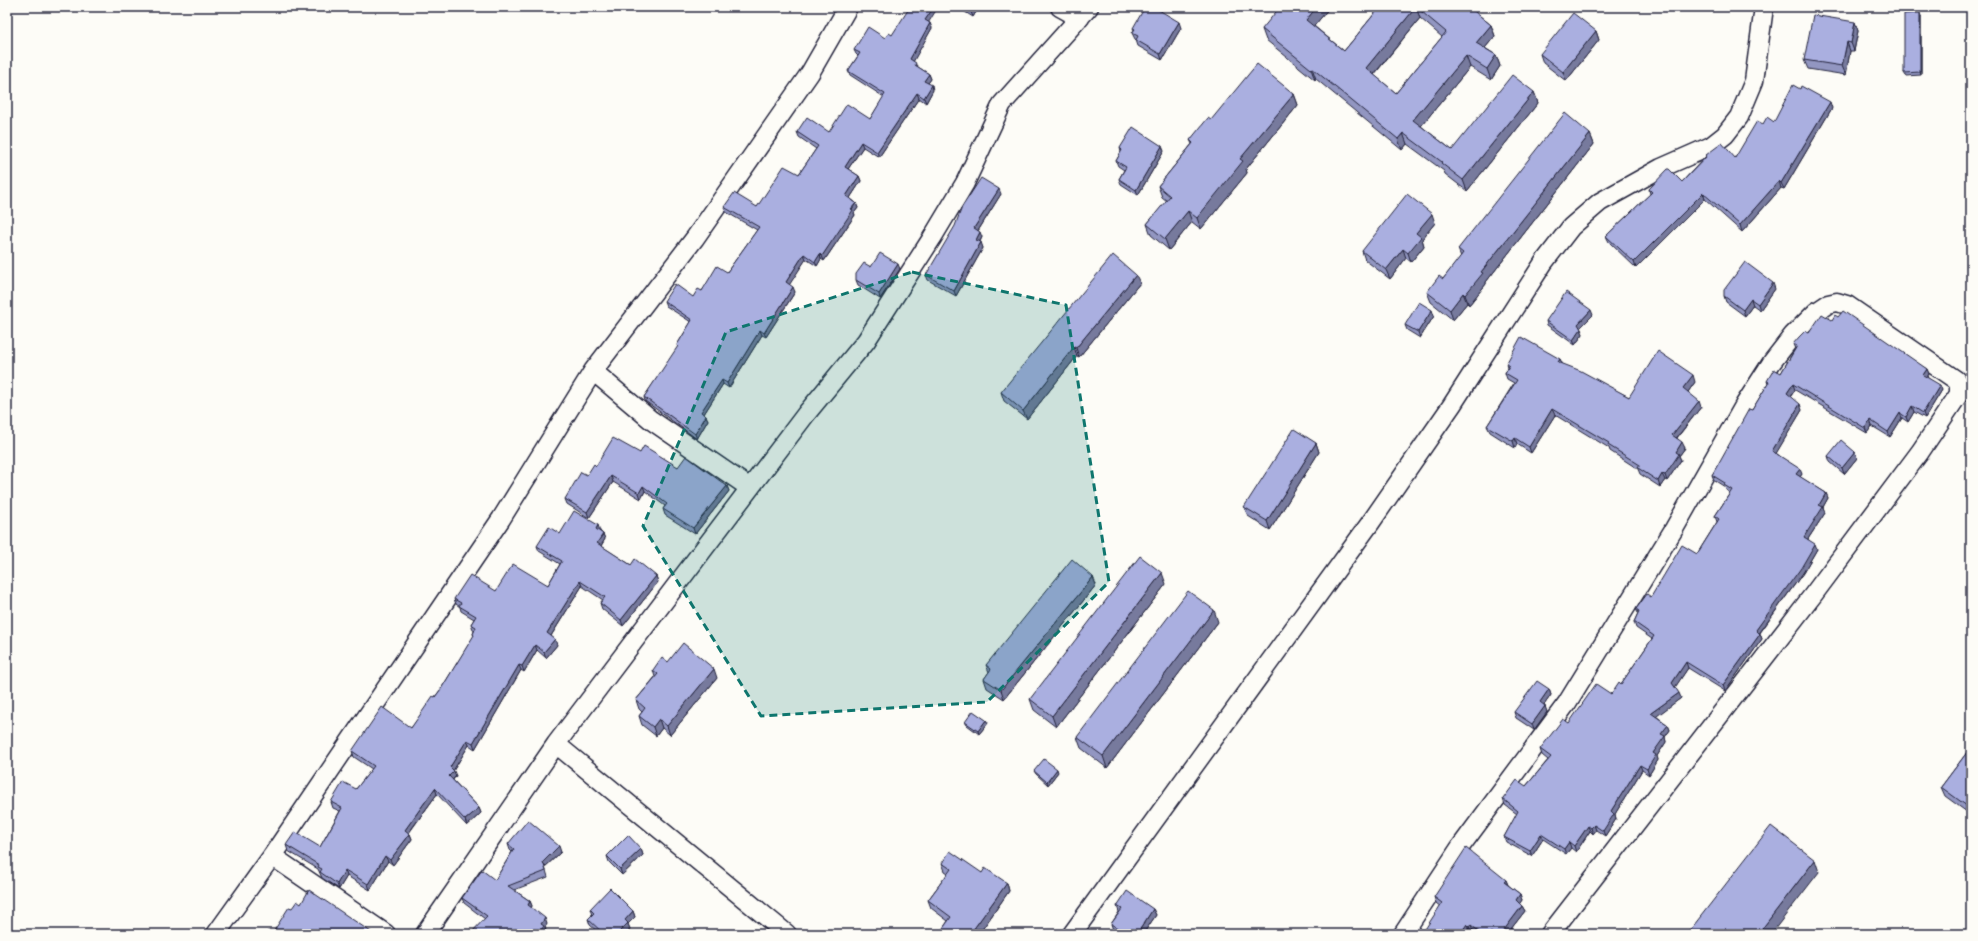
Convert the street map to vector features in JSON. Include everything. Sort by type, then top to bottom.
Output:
[{"type":"street","points":[[216,934],[272,856],[501,519],[593,372],[695,238],[810,73],[848,7]]},
{"type":"street","points":[[425,934],[556,744],[806,414],[866,341],[932,238],[965,182],[978,151],[1002,104],[1084,13],[1060,7]]},
{"type":"street","points":[[1072,934],[1371,522],[1452,405],[1544,262],[1571,227],[1600,202],[1661,168],[1711,146],[1725,135],[1739,117],[1754,81],[1764,7]]},
{"type":"street","points":[[1403,934],[1461,846],[1567,703],[1674,529],[1745,404],[1772,362],[1793,335],[1816,312],[1828,304],[1837,302],[1847,305],[1956,380],[1959,385],[1959,394],[1920,452],[1817,589],[1550,934]]},
{"type":"street","points":[[593,372],[651,420],[750,488]]},
{"type":"street","points":[[556,744],[788,934]]},
{"type":"street","points":[[272,856],[386,934]]},
{"type":"highlighted area","points":[[912,272],[1066,305],[1109,582],[987,702],[761,716],[643,526],[726,332]]},
{"type":"building","points":[[910,7],[934,7],[925,20],[930,23],[910,59],[916,63],[915,65],[929,74],[924,81],[932,85],[924,98],[917,93],[877,152],[861,142],[845,167],[859,176],[846,196],[856,203],[851,209],[853,210],[822,256],[820,254],[815,262],[804,254],[786,282],[793,287],[764,333],[760,330],[727,383],[722,380],[701,412],[706,416],[695,434],[644,397],[678,346],[677,345],[692,320],[664,301],[675,284],[693,297],[698,289],[702,291],[717,266],[727,272],[759,227],[724,207],[734,193],[757,207],[784,166],[799,174],[818,146],[797,132],[807,117],[829,132],[847,104],[870,119],[885,94],[848,71],[860,53],[854,50],[868,27],[885,38],[889,33],[892,35]]},
{"type":"building","points":[[963,7],[974,7],[971,12]]},
{"type":"building","points":[[1145,7],[1154,7],[1179,22],[1160,54],[1136,40],[1138,36],[1132,33],[1135,29],[1133,28]]},
{"type":"building","points":[[1280,7],[1317,7],[1306,20],[1344,51],[1380,7],[1416,7],[1469,7],[1491,25],[1476,43],[1496,55],[1487,69],[1466,56],[1413,120],[1452,150],[1512,75],[1534,92],[1463,180],[1441,163],[1442,162],[1403,133],[1398,139],[1262,29]],"holes":[[[1416,7],[1446,32],[1396,93],[1366,68]]]},
{"type":"building","points":[[1573,13],[1596,31],[1563,72],[1540,54]]},
{"type":"building","points":[[1920,13],[1920,72],[1904,73],[1904,14]]},
{"type":"building","points":[[1813,15],[1855,22],[1851,43],[1847,42],[1842,66],[1804,60]]},
{"type":"building","points":[[1257,64],[1294,94],[1240,159],[1243,161],[1197,218],[1188,211],[1165,239],[1147,224],[1170,196],[1158,186],[1193,143],[1190,140],[1208,118],[1211,120]]},
{"type":"building","points":[[1793,85],[1800,89],[1801,86],[1830,102],[1781,183],[1779,181],[1740,225],[1703,193],[1634,262],[1606,236],[1652,192],[1649,189],[1668,169],[1682,182],[1707,156],[1706,155],[1722,143],[1735,158],[1757,121],[1763,124],[1767,117],[1774,122]]},
{"type":"building","points":[[1565,113],[1590,134],[1481,272],[1483,273],[1465,295],[1463,293],[1450,310],[1427,292],[1439,276],[1443,279],[1463,253],[1458,249]]},
{"type":"building","points":[[1133,127],[1162,146],[1136,190],[1119,179],[1126,167],[1116,161],[1122,150],[1120,148]]},
{"type":"building","points":[[981,178],[999,189],[974,228],[980,232],[976,240],[981,242],[954,291],[926,275],[955,226],[962,207]]},
{"type":"building","points":[[1407,194],[1432,214],[1416,233],[1421,237],[1408,253],[1403,249],[1386,270],[1362,251]]},
{"type":"building","points":[[880,253],[898,264],[879,294],[856,280],[856,274],[864,263],[871,267]]},
{"type":"building","points":[[1113,255],[1136,275],[1076,348],[1074,347],[1023,411],[1001,392]]},
{"type":"building","points":[[1745,262],[1773,283],[1758,304],[1751,299],[1743,310],[1724,296],[1724,290]]},
{"type":"building","points":[[1566,292],[1591,310],[1578,324],[1581,329],[1573,340],[1546,321]]},
{"type":"building","points":[[1419,302],[1432,310],[1418,332],[1405,325]]},
{"type":"building","points":[[1843,311],[1927,369],[1923,375],[1940,385],[1923,413],[1912,406],[1906,417],[1900,413],[1888,432],[1870,420],[1865,428],[1793,384],[1787,393],[1800,404],[1772,451],[1800,469],[1796,474],[1826,493],[1819,505],[1823,507],[1804,537],[1815,544],[1801,568],[1756,630],[1760,634],[1723,685],[1686,662],[1672,683],[1679,693],[1651,713],[1668,725],[1661,734],[1665,736],[1653,753],[1656,755],[1647,769],[1640,765],[1611,811],[1614,814],[1603,831],[1594,825],[1591,828],[1588,826],[1574,846],[1569,842],[1564,849],[1541,834],[1530,851],[1504,837],[1518,811],[1503,799],[1517,780],[1526,786],[1551,757],[1540,749],[1563,719],[1569,723],[1596,684],[1611,694],[1619,682],[1621,684],[1654,636],[1634,622],[1639,611],[1636,609],[1647,594],[1651,597],[1682,545],[1697,554],[1719,519],[1715,516],[1732,490],[1724,485],[1725,483],[1712,475],[1749,409],[1752,410],[1769,382],[1767,381],[1774,369],[1781,373],[1797,346],[1793,344],[1805,331],[1809,333],[1822,314],[1832,320],[1835,315],[1838,317]]},
{"type":"building","points":[[1521,337],[1560,359],[1558,362],[1581,371],[1629,397],[1658,351],[1693,375],[1683,388],[1699,401],[1672,435],[1682,442],[1676,452],[1679,454],[1665,475],[1662,474],[1658,481],[1638,468],[1640,465],[1608,445],[1609,443],[1552,409],[1529,447],[1515,438],[1513,441],[1487,426],[1517,380],[1505,373],[1509,366],[1506,364]]},
{"type":"building","points":[[1294,429],[1316,443],[1267,521],[1244,507]]},
{"type":"building","points":[[613,438],[640,453],[644,446],[678,467],[686,456],[727,486],[693,528],[663,509],[667,504],[643,486],[639,493],[611,476],[587,512],[565,499],[581,472],[587,475],[594,464],[596,466]]},
{"type":"building","points":[[1841,440],[1855,452],[1842,468],[1828,456]]},
{"type":"building","points":[[574,511],[598,525],[596,529],[603,534],[597,543],[631,565],[635,559],[656,576],[621,620],[600,603],[605,597],[580,581],[547,633],[555,639],[544,652],[535,645],[522,666],[519,665],[473,743],[467,740],[450,767],[454,771],[449,776],[479,808],[465,820],[435,788],[405,830],[410,834],[390,860],[385,856],[368,884],[345,870],[337,884],[320,872],[322,869],[318,867],[319,865],[286,845],[295,832],[320,847],[342,808],[331,802],[343,782],[356,789],[374,766],[352,751],[382,707],[411,728],[433,696],[435,697],[441,689],[474,635],[473,634],[476,627],[471,624],[476,616],[459,606],[461,603],[454,599],[470,575],[496,591],[513,564],[548,585],[562,561],[537,546],[549,527],[560,534]]},
{"type":"building","points":[[1140,556],[1162,573],[1052,716],[1030,699]]},
{"type":"building","points":[[1072,559],[1093,577],[1001,690],[984,679],[991,669],[986,665]]},
{"type":"building","points":[[1188,591],[1214,610],[1103,756],[1077,737]]},
{"type":"building","points":[[683,643],[714,669],[667,726],[659,719],[653,727],[639,716],[645,708],[636,700],[658,674],[653,670],[662,657],[668,662]]},
{"type":"building","points":[[1537,681],[1549,689],[1540,702],[1545,706],[1532,724],[1514,712]]},
{"type":"building","points":[[973,711],[986,720],[978,731],[965,722]]},
{"type":"building","points":[[1971,747],[1971,809],[1941,787]]},
{"type":"building","points":[[1044,759],[1057,769],[1047,782],[1034,771]]},
{"type":"building","points":[[528,820],[559,846],[543,862],[546,871],[508,886],[530,901],[528,905],[545,918],[541,924],[544,926],[538,934],[470,934],[487,916],[462,898],[482,870],[495,880],[514,849],[508,844]]},
{"type":"building","points":[[1771,826],[1815,860],[1758,934],[1687,934]]},
{"type":"building","points":[[628,835],[641,849],[620,869],[607,856]]},
{"type":"building","points":[[1466,848],[1506,880],[1504,882],[1520,894],[1516,900],[1522,906],[1501,934],[1493,934],[1491,932],[1489,934],[1482,934],[1471,925],[1469,926],[1467,924],[1460,934],[1422,934],[1442,903],[1434,897]]},
{"type":"building","points":[[950,851],[982,873],[985,868],[1007,883],[970,934],[939,934],[951,917],[928,900],[951,869],[942,863]]},
{"type":"building","points":[[610,888],[633,911],[625,920],[628,923],[617,934],[604,934],[588,919],[594,913],[590,909]]},
{"type":"building","points":[[309,890],[374,934],[272,934],[289,907],[292,908],[297,901],[301,904]]},
{"type":"building","points":[[1127,891],[1153,909],[1137,934],[1126,934],[1111,924],[1122,909],[1117,906]]}]
